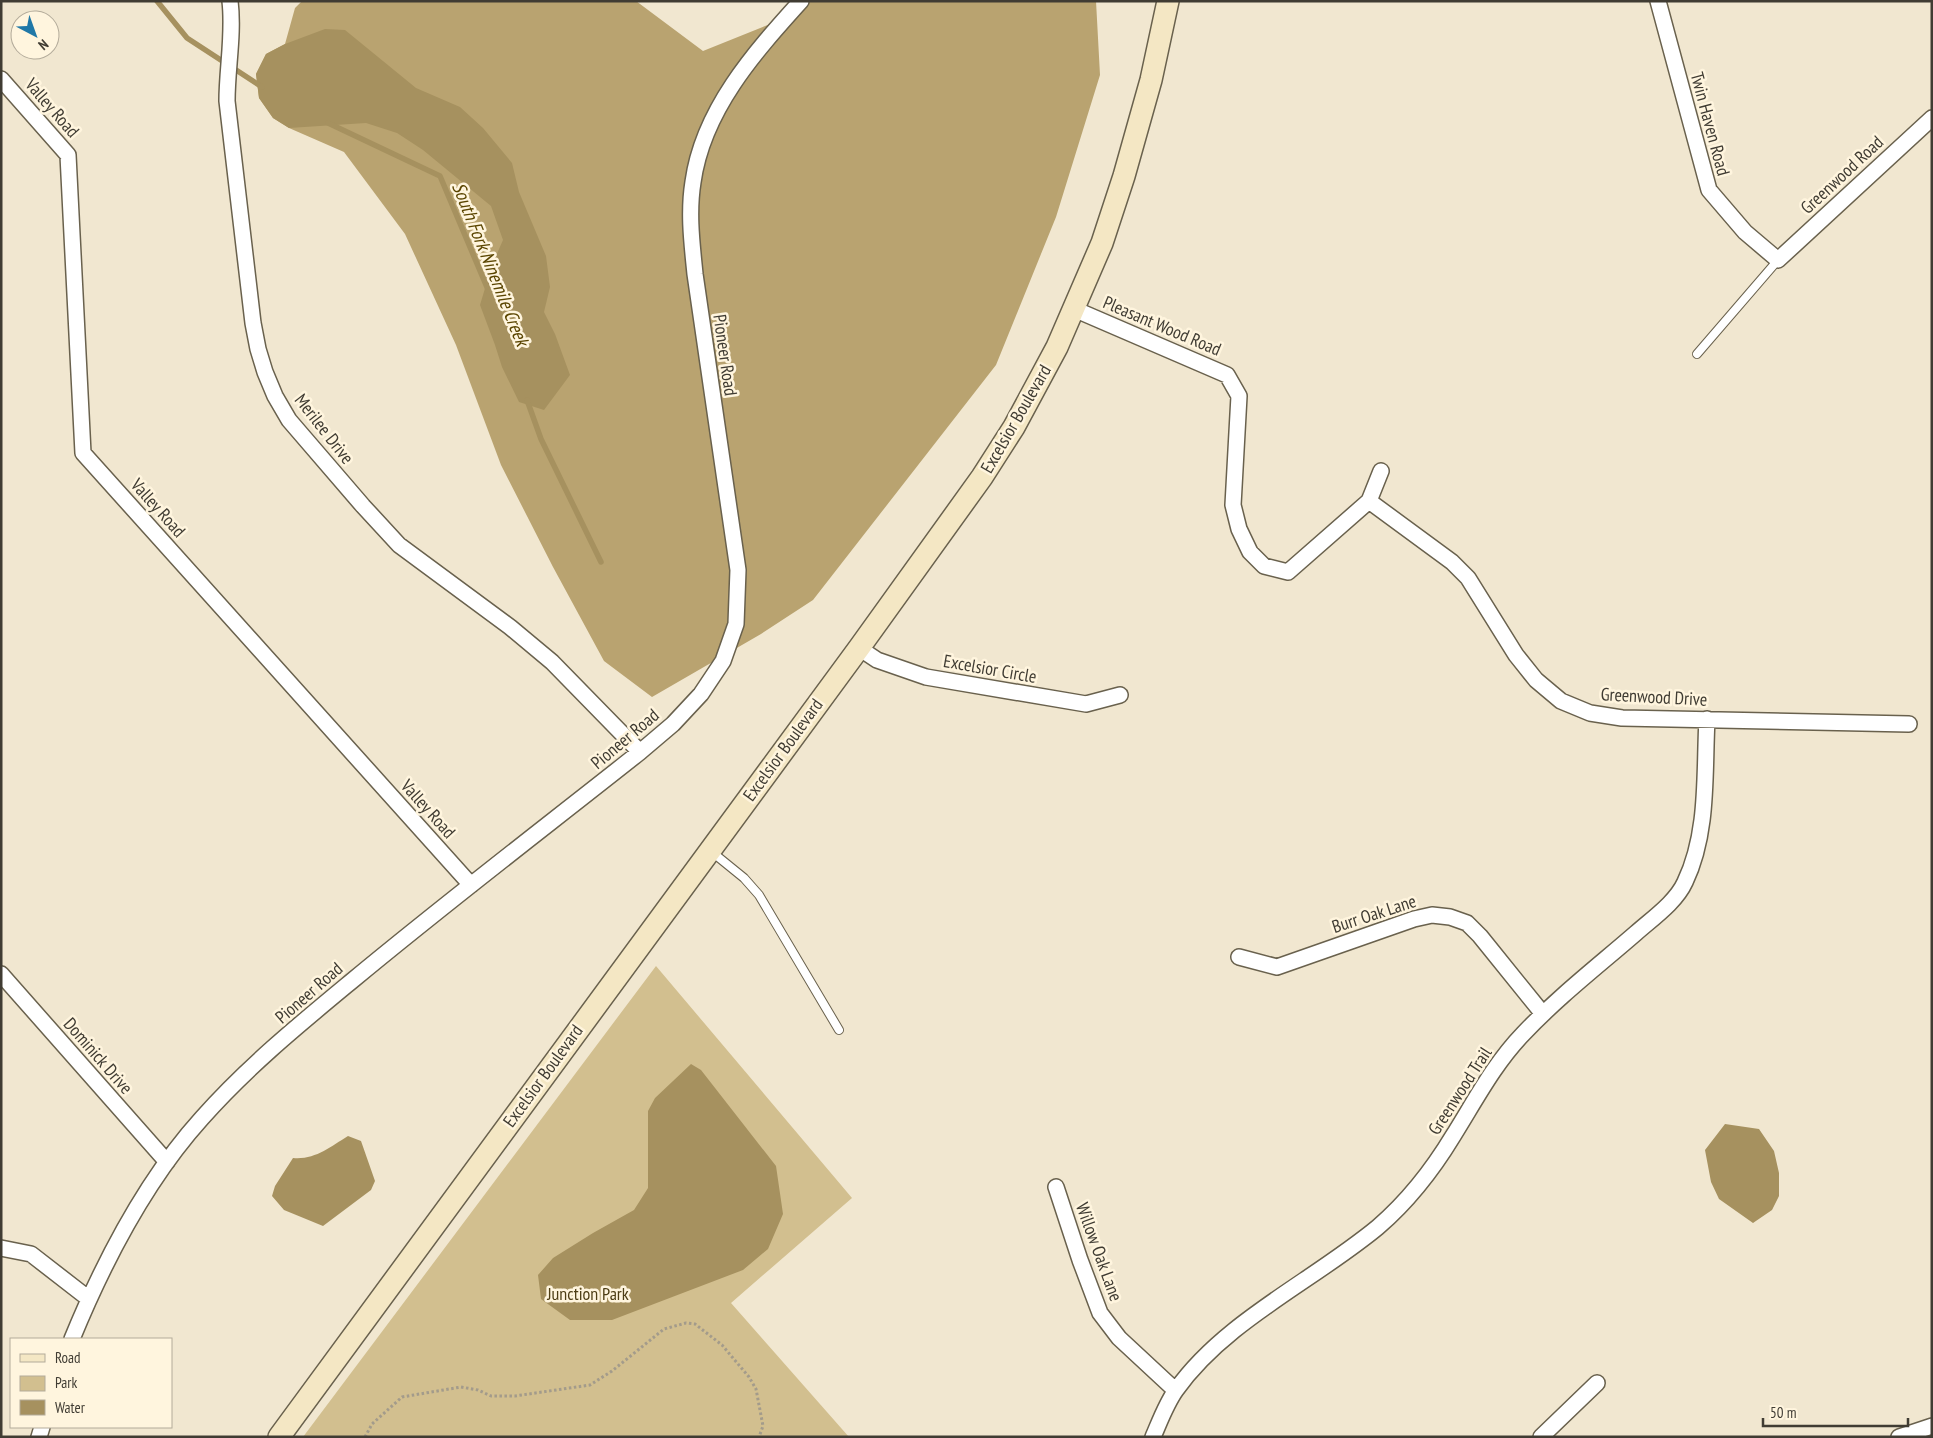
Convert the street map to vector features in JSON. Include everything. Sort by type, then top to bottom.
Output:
[{"type":"main road","name":"Excelsior Boulevard","points":[[279,1437],[859,648],[982,478],[1014,427],[1057,347],[1102,243],[1124,176],[1151,80],[1168,1]]},
{"type":"street","name":"Merilee Drive","points":[[230,1],[231,32],[227,74],[227,101],[253,322],[265,372],[275,396],[289,420],[399,545],[510,627],[552,662],[640,752]]},
{"type":"street","name":"Pioneer Road","points":[[72,1338],[88,1299],[141,1202],[167,1162],[202,1118],[256,1064],[392,948],[673,724],[701,694],[723,661],[736,624],[738,570],[694,274],[691,226],[692,183],[699,150],[711,121],[728,92],[747,64],[801,1]]},
{"type":"street","name":"Twin Haven Road","points":[[1658,1],[1709,190],[1745,232],[1778,260]]},
{"type":"street","name":"Valley Road","points":[[1,78],[68,155],[83,452],[472,885]]},
{"type":"street","name":"Greenwood Road","points":[[1778,260],[1932,118]]},
{"type":"street","name":"Pleasant Wood Road","points":[[1074,309],[1227,375],[1239,396],[1233,505],[1239,529],[1250,552],[1264,566],[1288,572],[1369,501],[1381,471]]},
{"type":"street","name":"Greenwood Drive","points":[[1369,501],[1452,562],[1468,578],[1516,655],[1536,680],[1561,701],[1590,713],[1622,718],[1909,724]]},
{"type":"street","name":"Excelsior Circle","points":[[859,648],[877,660],[926,678],[1086,704],[1120,695]]},
{"type":"street","name":"Greenwood Trail","points":[[1153,1437],[1176,1390],[1214,1347],[1246,1321],[1335,1261],[1386,1218],[1418,1185],[1452,1138],[1496,1067],[1520,1036],[1542,1014],[1666,906],[1684,885],[1695,859],[1702,824],[1707,719]]},
{"type":"street","name":"Burr Oak Lane","points":[[1239,957],[1277,967],[1414,919],[1432,915],[1450,917],[1467,923],[1480,936],[1542,1014]]},
{"type":"street","name":"Dominick Drive","points":[[1,974],[167,1162]]},
{"type":"street","name":"Willow Oak Lane","points":[[1056,1187],[1100,1313],[1119,1338],[1176,1390]]},
{"type":"street","points":[[1,1248],[31,1254],[88,1299]]},
{"type":"street","points":[[1541,1437],[1597,1383]]},
{"type":"street","points":[[1899,1437],[1932,1426]]},
{"type":"lane","points":[[1697,354],[1778,260]]},
{"type":"lane","points":[[710,850],[744,878],[759,895],[839,1030]]},
{"type":"path","points":[[365,1437],[372,1424],[402,1397],[461,1387],[478,1390],[491,1396],[516,1396],[590,1385],[612,1372],[664,1329],[686,1323],[695,1324],[722,1345],[749,1377],[756,1389],[763,1426],[759,1437]]},
{"type":"green space","name":"Junction Park","points":[[656,966],[852,1198],[731,1303],[849,1437],[303,1437]]},
{"type":"shaded area","points":[[302,1],[636,1],[703,51],[785,18],[791,1],[1096,1],[1100,75],[1056,217],[996,365],[813,600],[761,634],[652,697],[604,661],[553,567],[501,465],[456,345],[405,234],[344,152],[289,128],[273,118],[259,98],[256,74],[266,54],[285,44],[295,8]]},
{"type":"water","points":[[325,29],[345,30],[416,88],[460,107],[483,128],[512,163],[519,192],[546,256],[550,287],[544,312],[555,334],[570,375],[544,410],[519,402],[502,367],[480,305],[492,265],[503,240],[491,206],[423,150],[397,133],[366,123],[289,128],[273,118],[259,98],[256,74],[266,54],[285,44]]},
{"type":"water","points":[[691,1064],[701,1070],[776,1166],[783,1214],[768,1249],[743,1270],[612,1320],[570,1320],[541,1299],[538,1275],[553,1258],[634,1210],[648,1188],[648,1111],[655,1098]]},
{"type":"water","points":[[1725,1124],[1759,1129],[1774,1151],[1779,1173],[1779,1196],[1772,1210],[1753,1223],[1719,1199],[1711,1182],[1705,1150]]},
{"type":"water","points":[[348,1136],[361,1141],[375,1181],[371,1190],[323,1226],[284,1210],[272,1196],[275,1186],[293,1158],[315,1155]]},
{"type":"waterway","name":"South Fork Ninemile Creek","points":[[157,1],[187,38],[262,87]]},
{"type":"waterway","name":"South Fork Ninemile Creek","points":[[328,123],[440,176],[489,292]]},
{"type":"waterway","name":"South Fork Ninemile Creek","points":[[527,400],[541,439],[601,562]]}]
